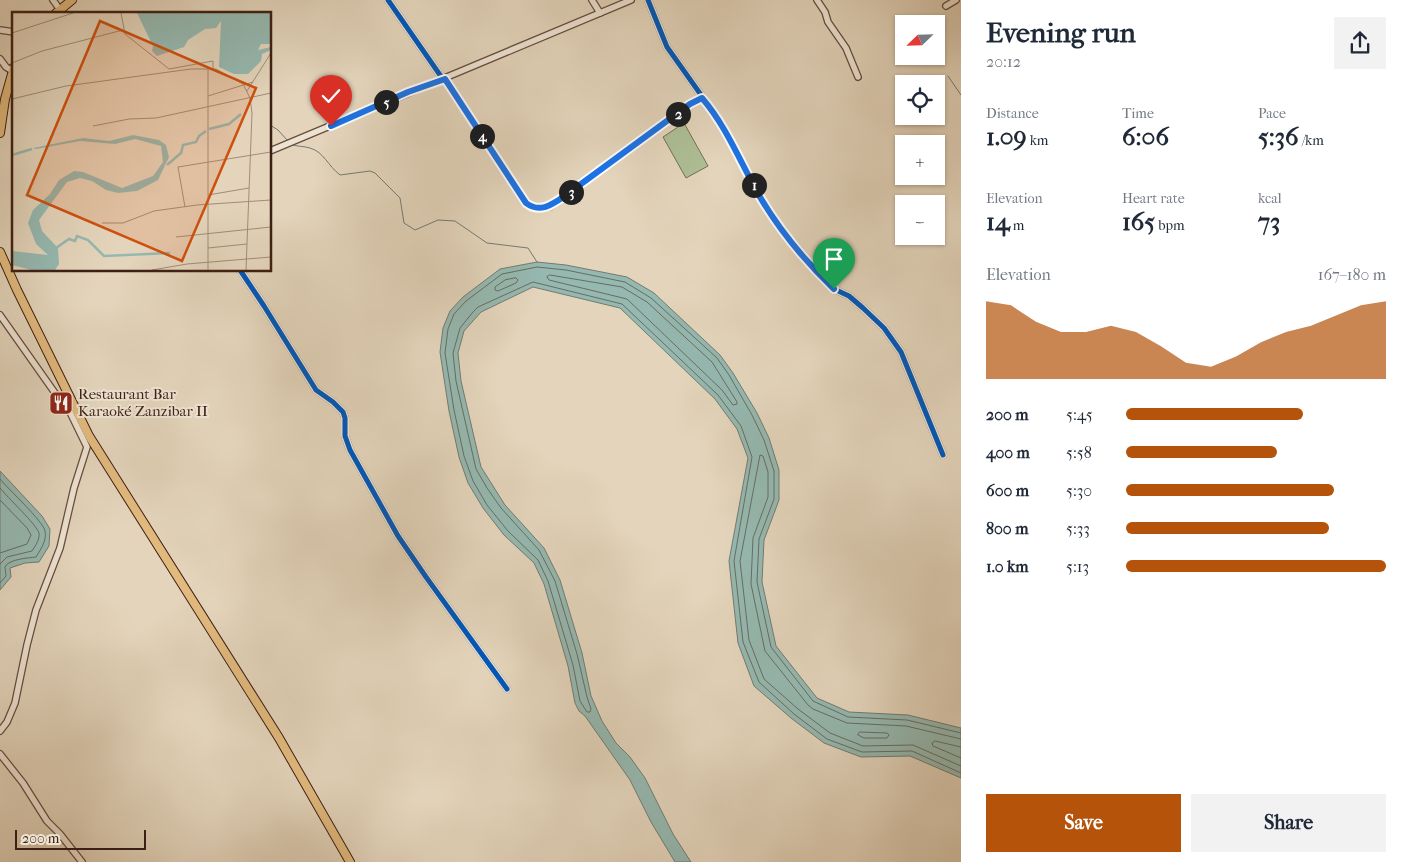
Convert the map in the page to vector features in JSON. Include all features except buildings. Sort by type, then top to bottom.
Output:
[{"type":"main road","points":[[59,12],[72,0]]},
{"type":"main road","points":[[0,133],[12,75]]},
{"type":"main road","points":[[0,252],[42,343],[98,449],[280,738],[350,862]]},
{"type":"street","points":[[53,0],[59,12]]},
{"type":"street","points":[[388,0],[440,75],[445,79],[526,203],[532,207],[548,207],[690,104],[702,98]]},
{"type":"street","points":[[592,0],[600,13]]},
{"type":"street","points":[[271,151],[631,0]]},
{"type":"street","points":[[648,0],[665,44],[729,138],[760,197],[782,231],[834,289],[851,297],[884,328],[901,352],[943,455]]},
{"type":"street","points":[[817,0],[825,12],[828,22],[846,48],[858,77]]},
{"type":"street","points":[[946,6],[956,0]]},
{"type":"street","points":[[0,59],[4,65],[12,69]]},
{"type":"street","points":[[6,264],[12,262]]},
{"type":"street","points":[[241,271],[316,390],[335,403],[342,412],[345,418],[345,436],[350,450],[398,536],[442,601],[507,689]]},
{"type":"street","points":[[0,316],[69,409],[87,446],[74,488],[60,548],[36,611],[15,703],[7,722],[0,731]]},
{"type":"street","points":[[63,402],[71,399]]},
{"type":"street","points":[[76,409],[83,437]]},
{"type":"street","points":[[87,446],[98,449]]},
{"type":"street","points":[[0,754],[23,783],[47,821],[82,862]]},
{"type":"green space","points":[[684,123],[708,166],[686,178],[663,137]]},
{"type":"water","points":[[537,262],[566,265],[627,277],[654,293],[720,355],[757,413],[769,438],[779,470],[779,500],[764,540],[762,582],[776,646],[817,698],[849,712],[908,715],[961,728],[961,778],[910,756],[861,757],[824,743],[754,686],[738,643],[729,561],[748,458],[737,429],[715,399],[620,308],[533,287],[481,312],[464,331],[458,353],[461,381],[481,467],[505,505],[544,548],[560,580],[582,653],[591,696],[602,721],[616,743],[630,757],[645,778],[673,834],[691,862],[675,862],[651,822],[630,780],[575,703],[568,666],[544,584],[534,563],[504,535],[483,508],[468,483],[459,457],[449,411],[440,352],[443,328],[450,311],[463,297],[500,269]]},
{"type":"water","points":[[0,471],[42,516],[50,529],[49,546],[39,562],[25,563],[10,568],[11,577],[0,590]]},
{"type":"waterway","points":[[948,76],[961,95]]},
{"type":"waterway","points":[[271,126],[288,141]]},
{"type":"waterway","points":[[290,144],[315,150],[340,175],[370,171],[375,173],[400,198],[404,223],[415,230],[438,220],[455,221],[487,243],[528,248],[537,262]]},
{"type":"cycle path","points":[[388,0],[440,75],[445,79],[525,203],[532,207],[549,207],[702,98]]},
{"type":"cycle path","points":[[648,0],[667,47],[711,109],[734,147],[760,197],[782,231],[834,289],[849,296],[884,328],[901,352],[943,455]]},
{"type":"cycle path","points":[[241,271],[316,390],[343,412],[345,436],[350,450],[398,536],[507,689]]},
{"type":"place","name":"Restaurant Bar Karaoké Zanzibar II","points":[[61,403]]},
{"type":"route","points":[[331,126],[408,92],[445,79],[528,206],[543,208],[548,207],[566,195],[690,104],[702,98],[729,138],[760,197],[780,227],[817,272],[834,289]]}]
